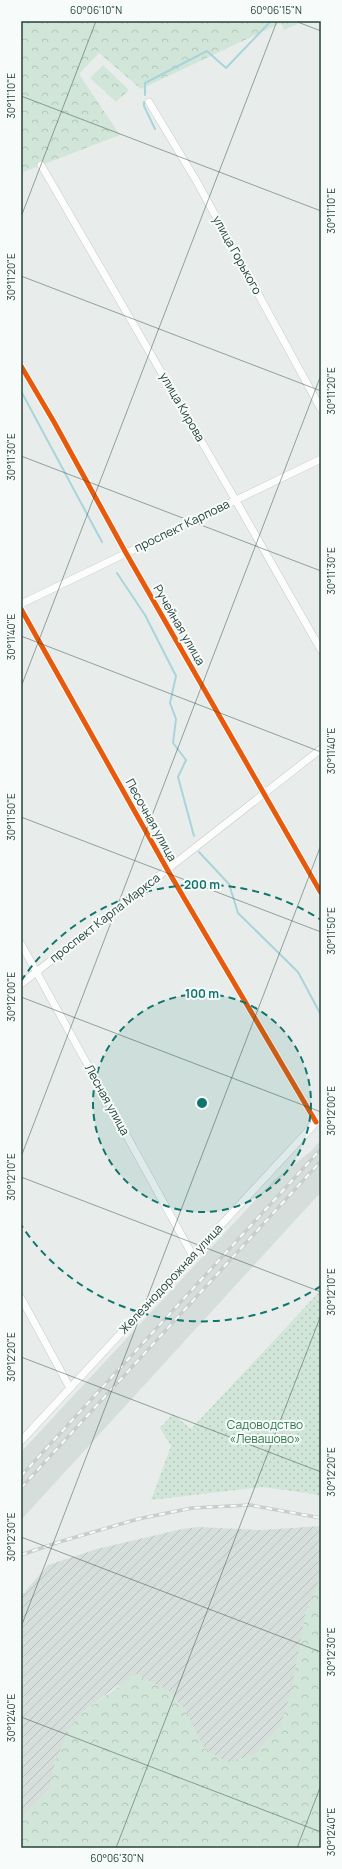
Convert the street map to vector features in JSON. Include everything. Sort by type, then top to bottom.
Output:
[{"type":"street","name":"улица Горького","points":[[149,102],[197,182],[321,409]]},
{"type":"street","name":"улица Кирова","points":[[41,166],[236,500],[321,650]]},
{"type":"street","name":"Ручейная улица","points":[[21,366],[54,422],[126,553],[321,893]]},
{"type":"street","name":"проспект Карпова","points":[[21,604],[321,459]]},
{"type":"street","name":"Песочная улица","points":[[21,609],[167,869],[318,1120]]},
{"type":"street","name":"проспект Карла Маркса","points":[[21,984],[321,750]]},
{"type":"street","name":"Лесная улица","points":[[21,944],[193,1256]]},
{"type":"street","name":"Железнодорожная улица","points":[[21,1441],[318,1120]]},
{"type":"street","points":[[21,1298],[70,1388]]},
{"type":"shaded area","points":[[321,1140],[321,1192],[21,1520],[21,1452],[273,1181],[311,1151]]},
{"type":"shaded area","points":[[321,1526],[321,1601],[279,1748],[225,1768],[118,1685],[83,1712],[56,1760],[49,1790],[21,1819],[21,1596],[48,1565],[97,1549],[182,1529],[198,1527],[261,1530]]},
{"type":"green space","points":[[21,21],[304,21],[284,30],[281,23],[141,89],[99,53],[79,74],[120,135],[21,173]]},
{"type":"green space","points":[[103,65],[129,90],[116,102],[90,78]]},
{"type":"green space","name":"Садоводство «Левашово»","points":[[321,1290],[321,1496],[263,1487],[151,1500],[171,1446],[160,1428],[173,1414],[191,1429]]},
{"type":"green space","points":[[321,1575],[321,1848],[21,1848],[21,1818],[49,1790],[56,1760],[70,1727],[83,1712],[136,1674],[169,1691],[186,1711],[204,1748],[227,1762],[254,1755],[280,1726],[290,1696],[306,1611]]},
{"type":"waterway","points":[[145,95],[145,83],[207,51],[226,68],[271,21]]},
{"type":"waterway","points":[[144,102],[144,106],[155,129]]},
{"type":"waterway","points":[[21,391],[102,542]]},
{"type":"waterway","points":[[117,573],[145,615],[176,676],[170,703],[176,719],[173,743],[186,760],[178,777],[194,836]]},
{"type":"waterway","points":[[199,852],[229,884],[238,913],[298,972],[321,1015]]},
{"type":"railway","points":[[21,1476],[321,1149]]},
{"type":"railway","points":[[21,1488],[321,1161]]},
{"type":"railway","points":[[21,1555],[59,1542],[138,1519],[192,1508],[250,1505],[321,1518]]},
{"type":"cycle path","points":[[21,366],[54,422],[126,553],[321,893]]},
{"type":"cycle path","points":[[21,609],[167,869],[316,1122]]}]
